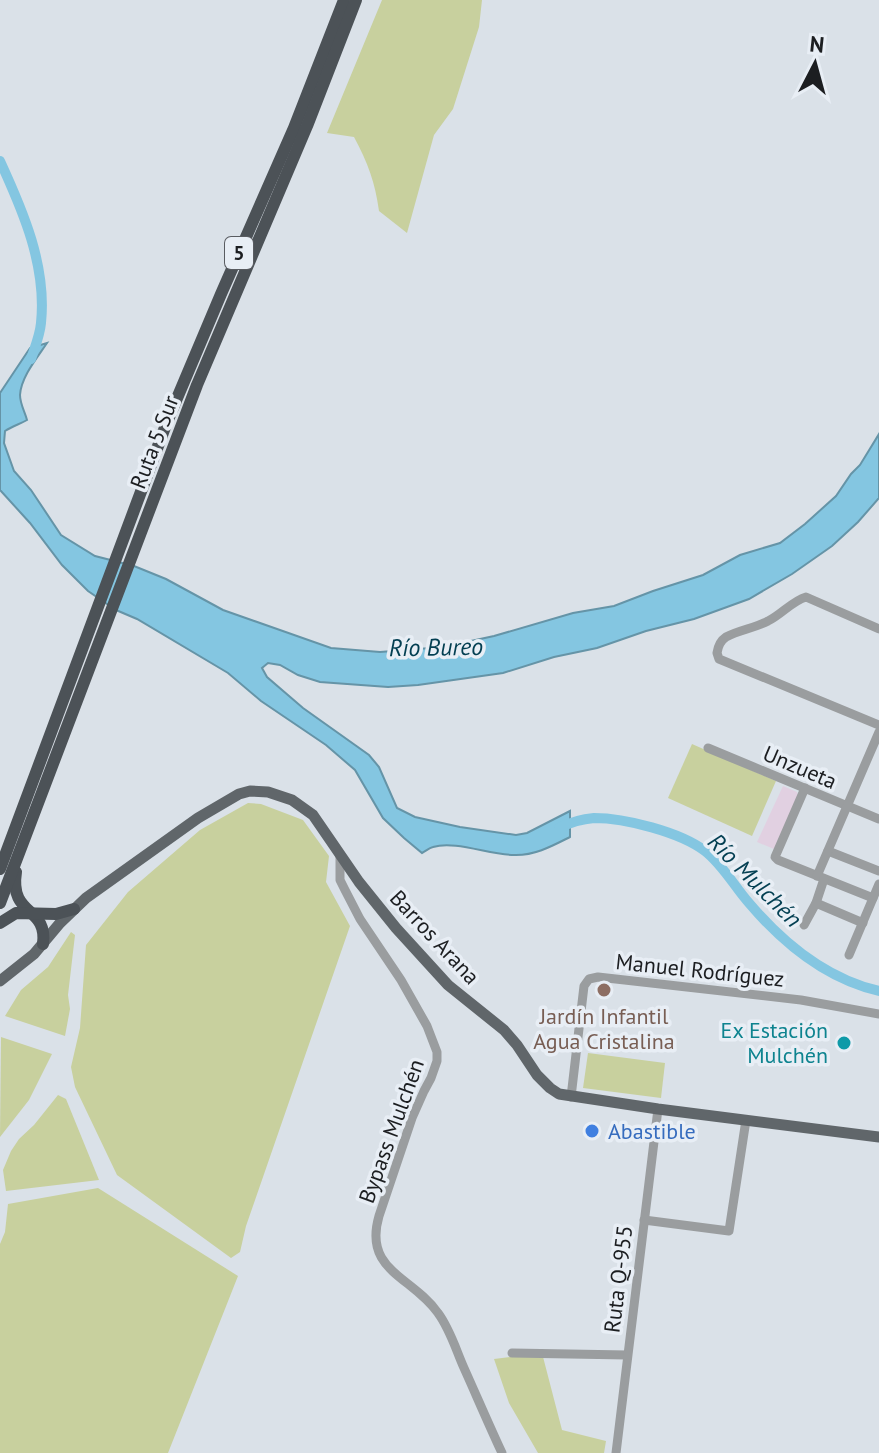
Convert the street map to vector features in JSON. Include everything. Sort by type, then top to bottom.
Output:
[{"type":"highway","name":"Ruta 5 Sur","points":[[0,869],[184,379],[281,158],[344,0]]},
{"type":"highway","name":"Ruta 5 Sur","points":[[0,903],[216,339],[290,168],[356,0]]},
{"type":"highway","points":[[0,853],[12,838]]},
{"type":"highway","points":[[19,853],[16,894],[43,930],[43,944]]},
{"type":"highway","points":[[0,923],[16,913],[56,914],[74,909]]},
{"type":"highway","points":[[33,914],[60,923]]},
{"type":"main road","name":"Barros Arana","points":[[0,981],[34,954],[74,909],[126,869],[207,812],[245,792],[261,791],[299,804],[319,822],[382,911],[437,974],[504,1030],[537,1075],[559,1094],[879,1137]]},
{"type":"street","points":[[879,629],[808,597],[764,623],[725,638],[717,649],[719,659],[879,725]]},
{"type":"street","points":[[804,925],[816,903],[828,851],[879,732]]},
{"type":"street","name":"Unzueta","points":[[708,748],[879,819]]},
{"type":"street","points":[[805,788],[775,857],[873,898]]},
{"type":"street","points":[[828,851],[879,871]]},
{"type":"street","name":"Bypass Mulchén","points":[[340,855],[340,880],[360,919],[427,1026],[437,1052],[431,1078],[412,1118],[379,1216],[377,1248],[386,1266],[425,1298],[443,1320],[502,1453]]},
{"type":"street","points":[[849,955],[879,884]]},
{"type":"street","points":[[816,903],[863,923]]},
{"type":"street","name":"Manuel Rodríguez","points":[[571,1097],[584,986],[589,979],[598,977],[801,1000],[879,1014]]},
{"type":"street","name":"Ruta Q-955","points":[[616,1453],[658,1109]]},
{"type":"street","points":[[644,1220],[729,1231],[746,1120]]},
{"type":"street","points":[[512,1353],[627,1355]]},
{"type":"shaded area","points":[[783,786],[798,795],[774,849],[757,842]]},
{"type":"green space","points":[[382,0],[482,0],[479,27],[453,109],[434,135],[407,233],[379,211],[370,173],[354,137],[327,133]]},
{"type":"green space","points":[[692,744],[776,781],[752,836],[668,798]]},
{"type":"green space","points":[[248,803],[261,804],[303,820],[329,856],[326,882],[350,926],[246,1226],[240,1252],[231,1258],[117,1175],[75,1087],[71,1067],[80,1028],[86,945],[128,892],[200,830]]},
{"type":"green space","points":[[71,932],[75,935],[65,1036],[5,1016],[21,990],[48,967]]},
{"type":"green space","points":[[1,1037],[52,1054],[29,1100],[0,1137]]},
{"type":"green space","points":[[588,1053],[665,1063],[661,1098],[583,1088]]},
{"type":"green space","points":[[58,1095],[66,1099],[99,1180],[6,1191],[3,1170],[11,1151]]},
{"type":"green space","points":[[98,1188],[238,1276],[168,1453],[0,1453],[0,1244],[5,1232],[8,1204]]},
{"type":"green space","points":[[542,1353],[562,1430],[606,1441],[604,1453],[538,1453],[509,1403],[494,1359]]},
{"type":"water","points":[[47,343],[21,388],[21,402],[27,420],[5,431],[4,443],[14,471],[31,490],[61,535],[95,556],[134,566],[166,579],[223,610],[331,648],[380,652],[443,647],[573,613],[614,606],[703,575],[740,555],[780,543],[805,524],[836,496],[879,434],[879,498],[832,546],[749,599],[597,648],[503,673],[388,687],[320,682],[268,663],[262,668],[267,677],[303,708],[369,755],[379,767],[397,808],[415,817],[516,835],[527,833],[570,811],[570,837],[537,852],[506,855],[442,845],[422,853],[383,818],[355,770],[326,745],[261,701],[228,673],[88,591],[62,565],[0,490],[0,393],[30,348]]},
{"type":"waterway","name":"Río Bureo","points":[[0,161],[25,219],[37,260],[41,323],[31,359]]},
{"type":"waterway","name":"Río Mulchén","points":[[559,828],[585,819],[607,819],[652,827],[694,844],[717,863],[762,918],[807,958],[842,978],[879,991]]},
{"type":"place","name":"Jardín Infantil Agua Cristalina","points":[[604,990]]},
{"type":"place","name":"Ex Estación Mulchén","points":[[844,1043]]},
{"type":"place","name":"Abastible","points":[[592,1131]]}]
